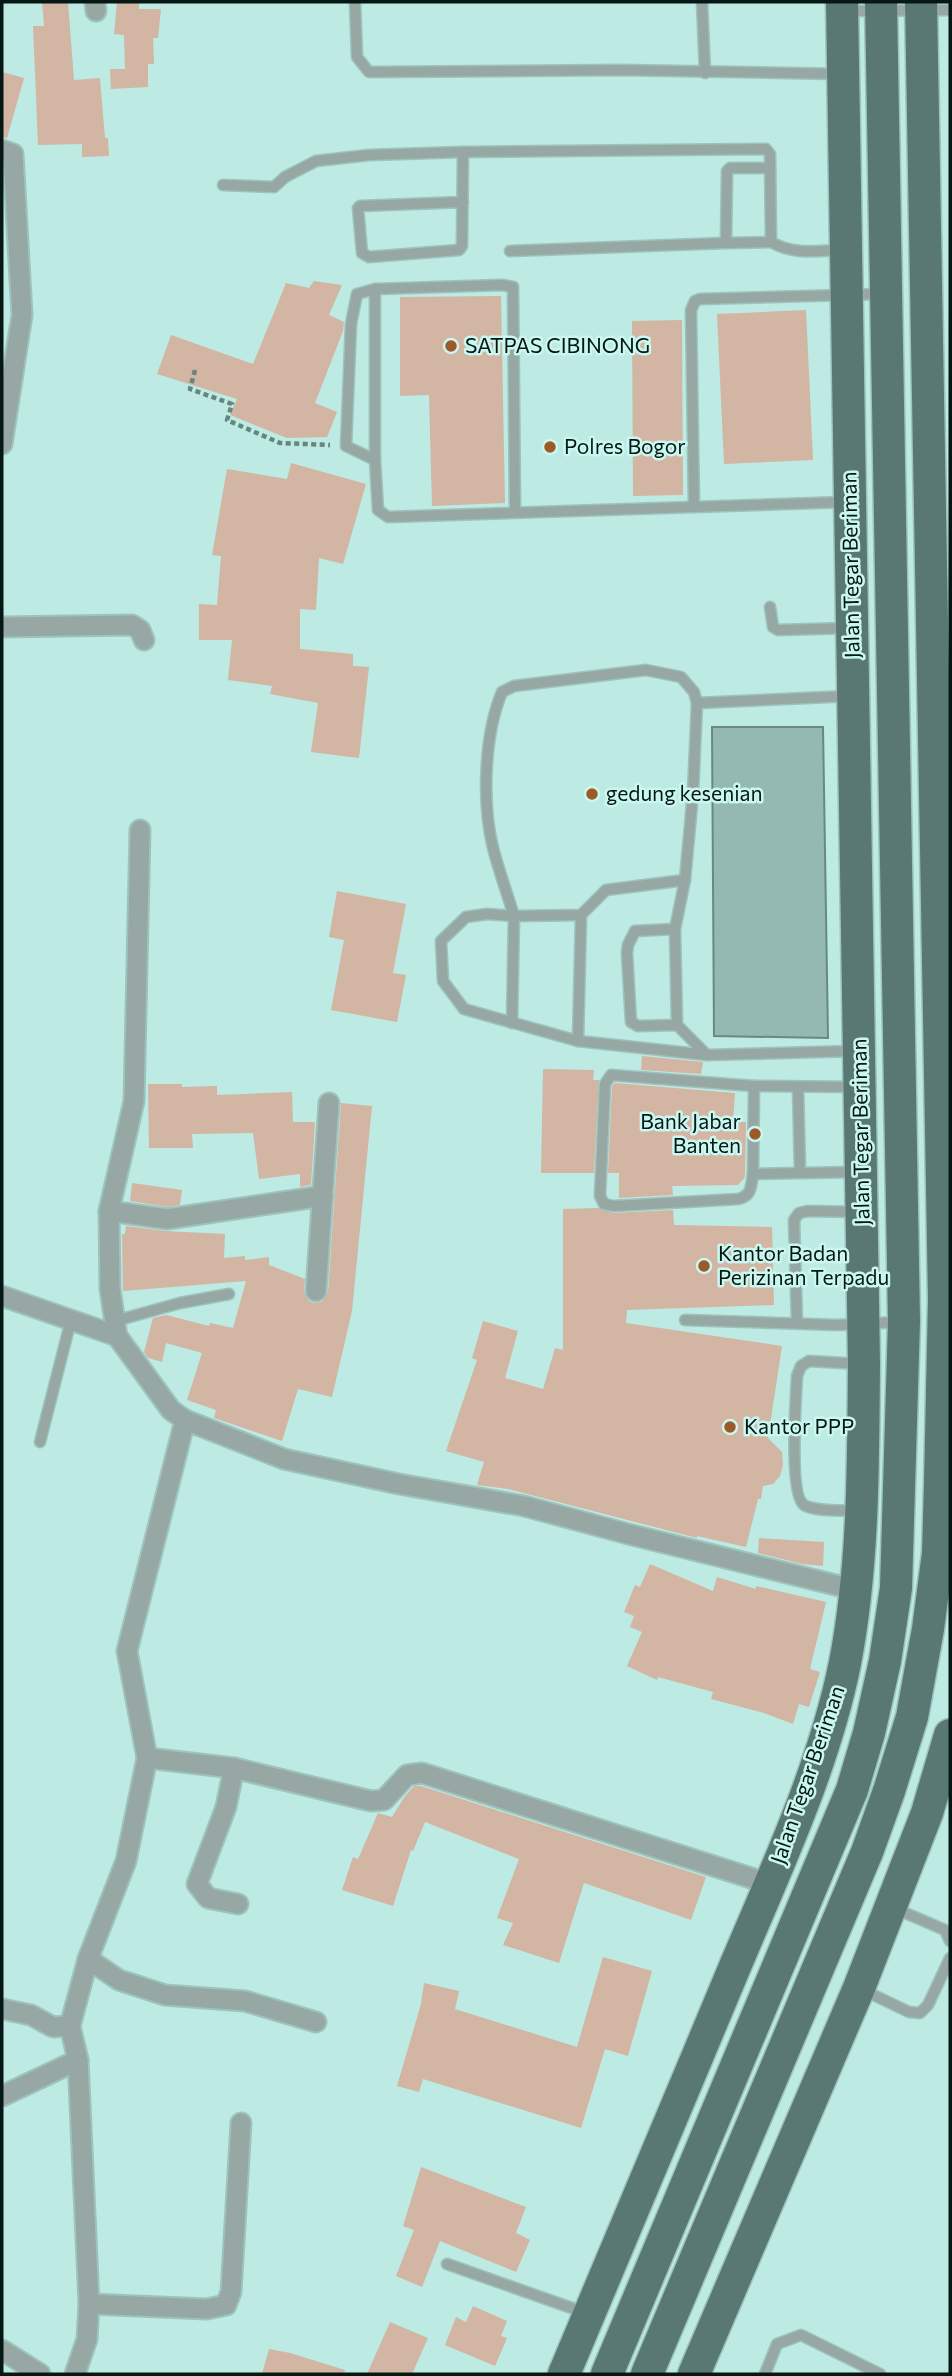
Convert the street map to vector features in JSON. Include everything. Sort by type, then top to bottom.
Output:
[{"type":"main road","name":"Jalan Tegar Beriman","points":[[564,2374],[770,1884],[830,1722],[845,1663],[856,1590],[862,1511],[864,1325],[842,6]]},
{"type":"main road","name":"Jalan Tegar Beriman","points":[[607,2374],[852,1790],[869,1733],[885,1661],[896,1588],[904,1321],[881,6]]},
{"type":"main road","points":[[647,2374],[867,1852],[889,1791],[912,1717],[938,1553],[947,1299],[936,919],[931,8]]},
{"type":"main road","points":[[853,696],[893,695]]},
{"type":"main road","points":[[897,920],[936,919]]},
{"type":"main road","points":[[694,2374],[859,1988],[927,1813],[950,1735]]},
{"type":"street","points":[[2,150],[13,154],[22,315],[2,444]]},
{"type":"street","points":[[2,627],[132,625],[140,630],[144,640]]},
{"type":"street","points":[[140,830],[134,1101],[109,1211],[110,1289],[116,1328],[171,1410],[185,1420],[284,1459],[399,1484],[524,1506],[856,1590]]},
{"type":"street","points":[[316,1291],[330,1103]]},
{"type":"street","points":[[109,1211],[167,1219],[323,1196]]},
{"type":"street","points":[[2,1296],[71,1320],[116,1328]]},
{"type":"street","points":[[75,2374],[87,2340],[89,2304],[78,2060],[69,2026],[88,1959],[126,1861],[147,1758],[127,1651],[185,1420]]},
{"type":"street","points":[[147,1758],[234,1768],[371,1801],[384,1800],[407,1775],[422,1773],[770,1884]]},
{"type":"street","points":[[234,1768],[226,1807],[197,1884],[208,1898],[238,1904]]},
{"type":"street","points":[[88,1959],[119,1980],[165,1995],[245,2001],[316,2022]]},
{"type":"street","points":[[2,2009],[31,2015],[53,2027],[69,2026]]},
{"type":"street","points":[[2,2096],[78,2060]]},
{"type":"street","points":[[89,2304],[207,2309],[226,2305],[231,2292],[241,2123]]},
{"type":"street","points":[[2,2350],[40,2374]]},
{"type":"lane","points":[[355,2],[357,57],[369,72],[620,70],[843,74]]},
{"type":"lane","points":[[702,2],[705,73]]},
{"type":"lane","points":[[842,6],[931,8]]},
{"type":"lane","points":[[223,185],[274,187],[292,173],[316,161],[369,155],[765,149],[770,154],[771,242]]},
{"type":"lane","points":[[463,152],[463,202],[462,246],[458,250],[369,257],[362,253],[360,206],[463,202]]},
{"type":"lane","points":[[726,243],[727,171],[730,168],[770,168]]},
{"type":"lane","points":[[510,251],[771,242],[786,250],[798,252],[846,250]]},
{"type":"lane","points":[[376,460],[346,446],[351,324],[357,294],[375,289],[502,285],[513,287],[515,512]]},
{"type":"lane","points":[[375,289],[378,510],[388,517],[849,502]]},
{"type":"lane","points":[[694,507],[691,310],[695,301],[886,294]]},
{"type":"lane","points":[[770,607],[773,627],[778,631],[852,628]]},
{"type":"lane","points":[[512,1023],[514,916],[492,845],[485,773],[497,705],[502,692],[514,686],[646,670],[681,677],[694,692],[697,703],[685,880],[675,929],[677,1025],[707,1055]]},
{"type":"lane","points":[[697,703],[853,696]]},
{"type":"lane","points":[[685,880],[606,890],[580,915],[487,914],[466,917],[440,941],[443,981],[464,1009],[578,1041],[707,1055],[859,1050]]},
{"type":"lane","points":[[578,1041],[580,915]]},
{"type":"lane","points":[[675,929],[635,932],[627,953],[631,1022],[635,1025],[677,1025]]},
{"type":"lane","points":[[754,1086],[753,1174],[750,1193],[745,1198],[614,1206],[604,1204],[600,1196],[605,1084],[611,1075],[754,1086],[860,1087]]},
{"type":"lane","points":[[797,1088],[800,1171]]},
{"type":"lane","points":[[753,1174],[800,1171],[861,1172]]},
{"type":"lane","points":[[797,1323],[794,1220],[799,1213],[808,1211],[862,1212]]},
{"type":"lane","points":[[116,1328],[180,1303],[229,1294]]},
{"type":"lane","points":[[40,1442],[71,1320]]},
{"type":"lane","points":[[685,1320],[864,1325],[904,1321]]},
{"type":"lane","points":[[862,1511],[813,1508],[802,1504],[796,1495],[795,1448],[797,1376],[801,1366],[809,1361],[864,1364]]},
{"type":"lane","points":[[890,1907],[945,1930],[950,1941]]},
{"type":"lane","points":[[859,1988],[909,2012],[920,2013],[928,2004],[950,1958]]},
{"type":"lane","points":[[447,2264],[590,2314]]},
{"type":"lane","points":[[765,2374],[777,2344],[801,2335],[880,2374]]},
{"type":"path","points":[[195,370],[190,389],[232,404],[228,419],[280,443],[346,446]]},
{"type":"water","points":[[712,727],[823,727],[828,1038],[714,1036]]},
{"type":"building","points":[[42,2],[68,2],[74,80],[100,78],[109,156],[82,157],[82,144],[38,145],[33,26],[44,26]]},
{"type":"building","points":[[117,2],[139,2],[139,9],[161,9],[158,38],[153,38],[154,64],[148,64],[148,87],[111,89],[110,69],[125,69],[124,35],[114,34]]},
{"type":"building","points":[[2,72],[24,78],[7,138],[2,137]]},
{"type":"building","points":[[314,281],[342,285],[329,315],[344,322],[343,331],[315,403],[337,412],[327,437],[287,438],[230,415],[237,399],[157,374],[171,335],[253,364],[286,283],[309,288]]},
{"type":"building","points":[[501,296],[505,503],[432,506],[429,395],[400,396],[400,297]]},
{"type":"building","points":[[806,310],[813,460],[724,464],[717,314]]},
{"type":"building","points":[[682,320],[683,495],[633,496],[632,321]]},
{"type":"building","points":[[291,463],[366,484],[343,564],[319,558],[316,610],[300,609],[300,649],[353,654],[353,666],[369,667],[359,758],[311,752],[318,703],[270,694],[272,686],[228,680],[232,640],[199,640],[199,604],[217,605],[221,556],[212,555],[227,469],[287,479]]},
{"type":"building","points":[[337,891],[406,904],[393,973],[406,975],[397,1022],[331,1010],[344,940],[329,937]]},
{"type":"building","points":[[642,1056],[703,1062],[701,1074],[641,1070]]},
{"type":"building","points":[[543,1069],[594,1070],[593,1080],[599,1080],[594,1173],[541,1173]]},
{"type":"building","points":[[615,1083],[735,1093],[733,1122],[746,1122],[745,1177],[738,1185],[672,1186],[673,1195],[619,1198],[619,1173],[608,1173],[612,1086]]},
{"type":"building","points":[[148,1084],[217,1086],[217,1095],[292,1092],[293,1122],[315,1122],[311,1185],[300,1187],[300,1174],[259,1179],[253,1133],[192,1134],[193,1148],[149,1148]]},
{"type":"building","points":[[341,1103],[372,1106],[352,1311],[332,1397],[298,1389],[282,1441],[214,1418],[216,1410],[187,1400],[202,1353],[166,1343],[162,1362],[148,1358],[144,1352],[153,1318],[166,1315],[209,1326],[210,1323],[233,1328],[246,1281],[123,1291],[122,1234],[125,1234],[126,1226],[225,1234],[224,1258],[245,1256],[245,1260],[269,1257],[269,1265],[305,1279],[304,1291],[309,1301],[322,1302],[328,1292]]},
{"type":"building","points":[[132,1183],[182,1190],[180,1205],[167,1207],[130,1201]]},
{"type":"building","points":[[598,1208],[614,1213],[673,1210],[674,1225],[772,1227],[774,1305],[627,1310],[626,1323],[782,1346],[768,1438],[782,1452],[783,1465],[780,1476],[773,1484],[763,1486],[746,1547],[697,1538],[508,1489],[477,1485],[484,1462],[446,1451],[477,1360],[472,1358],[483,1321],[518,1331],[505,1378],[543,1389],[555,1348],[563,1350],[563,1209]]},
{"type":"building","points":[[759,1538],[824,1542],[823,1566],[802,1564],[758,1553]]},
{"type":"building","points":[[650,1564],[713,1591],[717,1577],[756,1589],[756,1586],[826,1602],[810,1669],[820,1672],[809,1707],[799,1704],[793,1724],[711,1699],[713,1692],[658,1677],[657,1680],[627,1666],[642,1632],[630,1627],[634,1616],[624,1612],[635,1585],[640,1587]]},
{"type":"building","points":[[414,1786],[706,1877],[691,1920],[584,1883],[559,1963],[503,1945],[513,1923],[497,1918],[519,1859],[425,1822],[413,1851],[411,1850],[393,1906],[342,1890],[353,1857],[358,1859],[378,1813],[392,1817]]},
{"type":"building","points":[[603,1957],[652,1971],[628,2056],[605,2049],[581,2128],[423,2079],[419,2092],[397,2086],[421,2004],[424,1983],[459,1991],[455,2009],[577,2047]]},
{"type":"building","points":[[421,2167],[526,2207],[516,2233],[530,2240],[516,2272],[440,2241],[422,2287],[396,2276],[414,2230],[403,2226]]},
{"type":"building","points":[[473,2306],[507,2321],[501,2336],[507,2338],[495,2366],[445,2345],[456,2317],[466,2322]]},
{"type":"building","points":[[390,2322],[428,2338],[412,2374],[367,2374]]},
{"type":"building","points":[[269,2349],[345,2370],[344,2374],[262,2374]]},
{"type":"place","name":"SATPAS CIBINONG","points":[[451,346]]},
{"type":"place","name":"Polres Bogor","points":[[550,447]]},
{"type":"place","name":"gedung kesenian","points":[[592,794]]},
{"type":"place","name":"Bank Jabar Banten","points":[[755,1134]]},
{"type":"place","name":"Kantor Badan Perizinan Terpadu","points":[[704,1266]]},
{"type":"place","name":"Kantor PPP","points":[[730,1427]]}]
